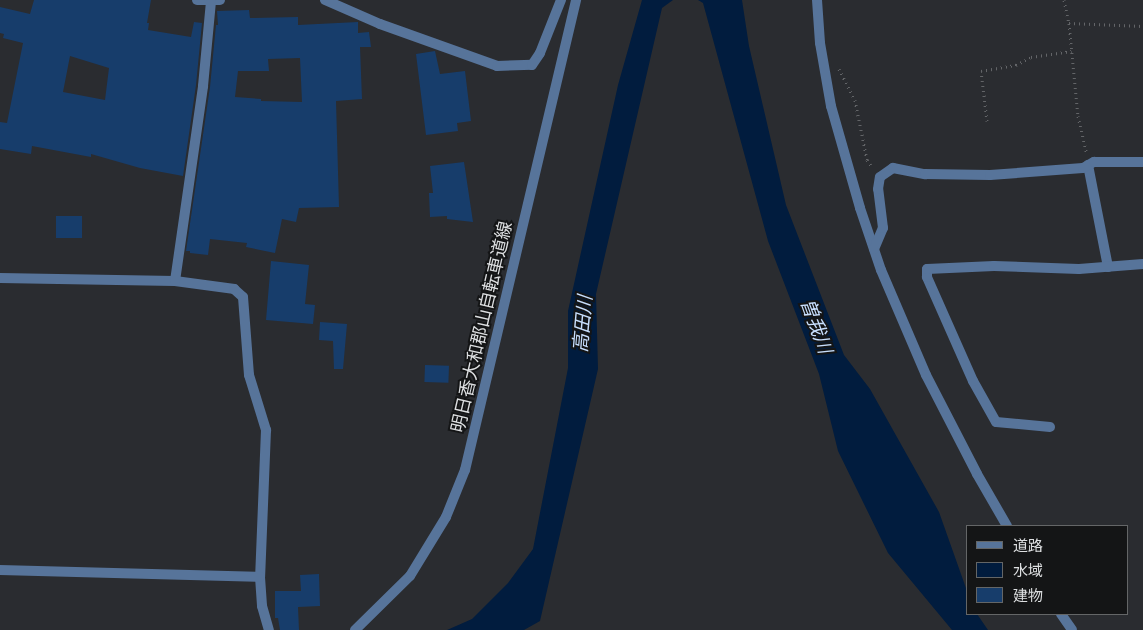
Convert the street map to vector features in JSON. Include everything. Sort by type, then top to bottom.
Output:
[{"type":"street","points":[[175,281],[216,1],[197,0]]},
{"type":"street","points":[[325,0],[380,24],[497,66],[532,65],[540,53],[561,0]]},
{"type":"street","name":"明日香大和郡山自転車道線","points":[[355,630],[410,576],[446,517],[465,470],[576,0]]},
{"type":"street","points":[[817,0],[820,42],[831,106],[874,249],[926,375],[977,474],[1006,525]]},
{"type":"street","points":[[874,249],[884,228],[878,189],[880,177],[892,168],[925,174],[990,175],[1083,168],[1094,162],[1143,162]]},
{"type":"street","points":[[1088,165],[1108,267]]},
{"type":"street","points":[[1050,427],[996,422],[973,381],[927,278],[927,269],[994,266],[1080,269],[1143,264]]},
{"type":"street","points":[[0,278],[175,281],[234,289],[243,297],[249,375],[266,430],[260,577],[262,606],[269,630]]},
{"type":"street","points":[[0,570],[260,577]]},
{"type":"street","points":[[1062,615],[1072,630]]},
{"type":"path","points":[[1064,0],[1070,23],[1078,116],[1088,165]]},
{"type":"path","points":[[1070,23],[1143,26]]},
{"type":"path","points":[[987,121],[981,71],[1016,65],[1031,57],[1072,50]]},
{"type":"path","points":[[837,64],[855,100],[867,160],[880,177]]},
{"type":"water","name":"高田川","points":[[642,0],[673,0],[662,8],[596,294],[598,369],[540,621],[524,630],[447,630],[472,619],[508,583],[533,549],[568,368],[568,311],[618,85]]},
{"type":"water","name":"曽我川","points":[[698,0],[742,0],[749,46],[786,205],[844,355],[870,389],[939,512],[966,588],[966,615],[978,615],[988,630],[952,630],[888,553],[838,451],[819,374],[768,241],[703,3]]},
{"type":"building","points":[[34,0],[151,0],[147,23],[149,23],[148,30],[191,37],[194,22],[202,23],[196,85],[183,176],[140,168],[91,154],[91,157],[32,146],[31,154],[0,149],[0,122],[7,123],[23,43],[3,38],[4,34],[0,33],[0,7],[30,14]],"holes":[[[70,56],[109,68],[105,100],[63,92]]]},
{"type":"building","points":[[249,10],[250,18],[298,17],[298,25],[358,22],[358,33],[369,32],[371,47],[360,47],[362,99],[336,101],[339,207],[299,208],[296,222],[282,219],[275,253],[246,247],[247,243],[210,239],[208,255],[186,251],[210,87],[216,25],[218,25],[217,11]],"holes":[[[300,58],[302,102],[261,101],[261,99],[235,97],[238,71],[269,71],[268,59]]]},
{"type":"building","points":[[435,51],[440,74],[465,71],[471,121],[457,123],[458,131],[426,135],[416,54]]},
{"type":"building","points":[[464,162],[473,222],[447,219],[447,216],[430,217],[429,193],[433,193],[430,166]]},
{"type":"building","points":[[56,216],[82,216],[82,238],[56,238]]},
{"type":"building","points":[[271,261],[309,265],[305,304],[315,305],[313,324],[266,320]]},
{"type":"building","points":[[320,322],[347,324],[343,369],[334,369],[333,341],[319,340]]},
{"type":"building","points":[[425,365],[449,366],[448,383],[424,382]]},
{"type":"building","points":[[319,574],[320,606],[298,607],[299,630],[280,630],[278,618],[275,618],[275,591],[301,591],[300,575]]}]
